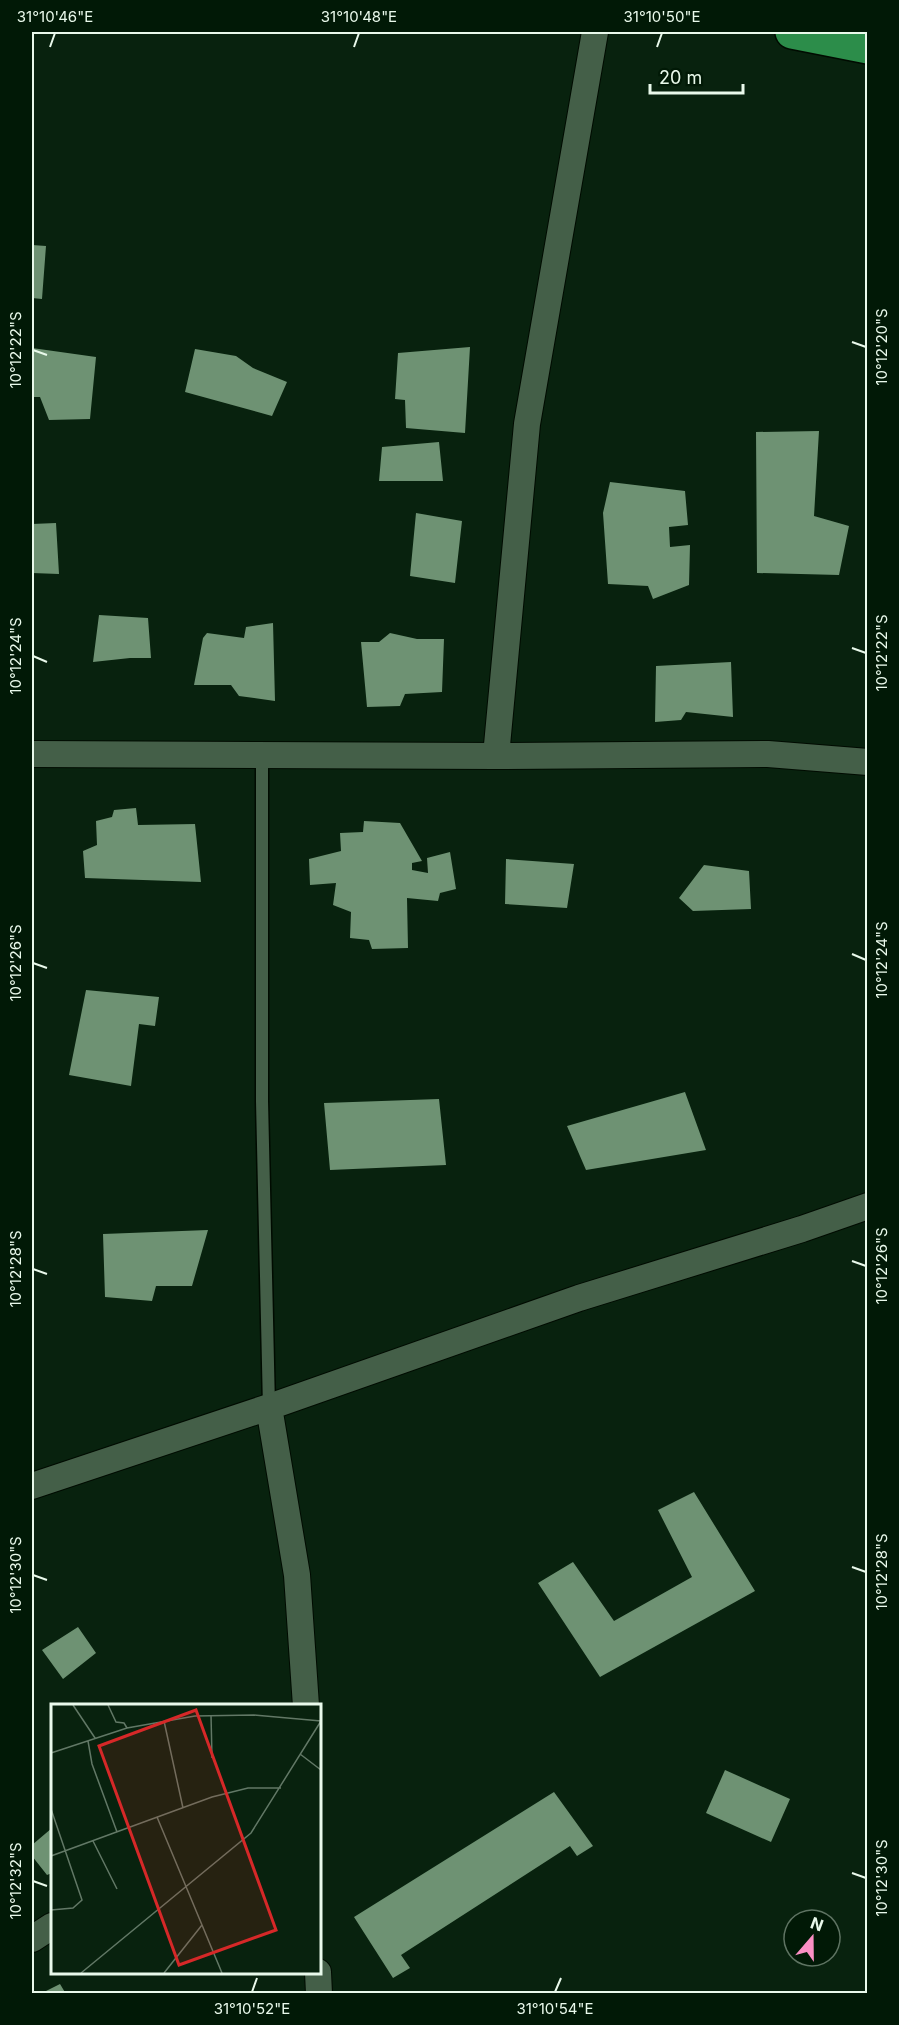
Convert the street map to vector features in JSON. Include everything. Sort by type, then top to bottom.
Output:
[{"type":"main road","points":[[792,32],[867,47]]},
{"type":"street","points":[[496,756],[526,423],[596,32]]},
{"type":"street","points":[[32,754],[496,756],[768,754],[867,762]]},
{"type":"street","points":[[32,1486],[269,1407],[579,1298],[802,1229],[867,1206]]},
{"type":"street","points":[[269,1407],[297,1575],[306,1704]]},
{"type":"street","points":[[32,1939],[51,1927]]},
{"type":"street","points":[[318,1974],[319,1994]]},
{"type":"lane","points":[[261,756],[261,1101],[269,1407]]},
{"type":"building","points":[[32,245],[46,246],[42,299],[32,298]]},
{"type":"building","points":[[470,347],[465,433],[406,428],[405,400],[395,399],[398,353]]},
{"type":"building","points":[[32,348],[96,357],[90,419],[49,420],[40,397],[32,397]]},
{"type":"building","points":[[195,349],[236,356],[253,368],[287,382],[272,416],[185,392]]},
{"type":"building","points":[[819,431],[814,516],[849,526],[839,575],[757,573],[756,432]]},
{"type":"building","points":[[439,442],[443,481],[379,481],[382,447]]},
{"type":"building","points":[[610,482],[685,491],[688,525],[669,527],[670,547],[690,545],[689,585],[653,599],[648,586],[608,584],[603,513]]},
{"type":"building","points":[[416,513],[462,521],[455,583],[410,576]]},
{"type":"building","points":[[56,523],[59,574],[32,573],[32,524]]},
{"type":"building","points":[[99,615],[148,618],[151,658],[93,662]]},
{"type":"building","points":[[273,623],[275,701],[239,696],[231,685],[194,685],[203,638],[207,633],[244,638],[246,627]]},
{"type":"building","points":[[390,633],[417,639],[444,639],[442,692],[405,694],[400,706],[367,707],[361,642],[379,642]]},
{"type":"building","points":[[731,662],[733,717],[686,712],[681,720],[655,722],[656,666]]},
{"type":"building","points":[[136,808],[138,825],[195,824],[201,882],[85,878],[83,851],[97,845],[96,821],[112,817],[114,810]]},
{"type":"building","points":[[364,821],[400,823],[422,861],[412,863],[412,870],[428,873],[427,858],[450,852],[456,889],[440,893],[438,901],[407,898],[408,948],[372,949],[369,940],[350,938],[351,912],[333,905],[336,883],[310,885],[309,859],[341,851],[340,833],[363,832]]},
{"type":"building","points":[[506,859],[574,864],[567,908],[505,904]]},
{"type":"building","points":[[704,865],[749,871],[751,909],[693,911],[679,898]]},
{"type":"building","points":[[86,990],[159,997],[155,1026],[139,1024],[131,1086],[69,1075]]},
{"type":"building","points":[[685,1092],[706,1150],[586,1170],[567,1126]]},
{"type":"building","points":[[439,1099],[446,1165],[330,1170],[324,1103]]},
{"type":"building","points":[[208,1230],[192,1286],[156,1286],[152,1301],[105,1297],[103,1234]]},
{"type":"building","points":[[694,1492],[755,1591],[600,1677],[538,1583],[573,1562],[614,1621],[692,1577],[658,1510]]},
{"type":"building","points":[[78,1627],[96,1653],[63,1679],[42,1650]]},
{"type":"building","points":[[725,1770],[790,1799],[771,1842],[706,1813]]},
{"type":"building","points":[[554,1792],[593,1846],[577,1856],[570,1846],[401,1955],[410,1968],[393,1978],[354,1917]]},
{"type":"building","points":[[51,1829],[51,1873],[47,1875],[32,1856],[32,1845]]},
{"type":"building","points":[[60,1984],[66,1994],[40,1994]]}]
